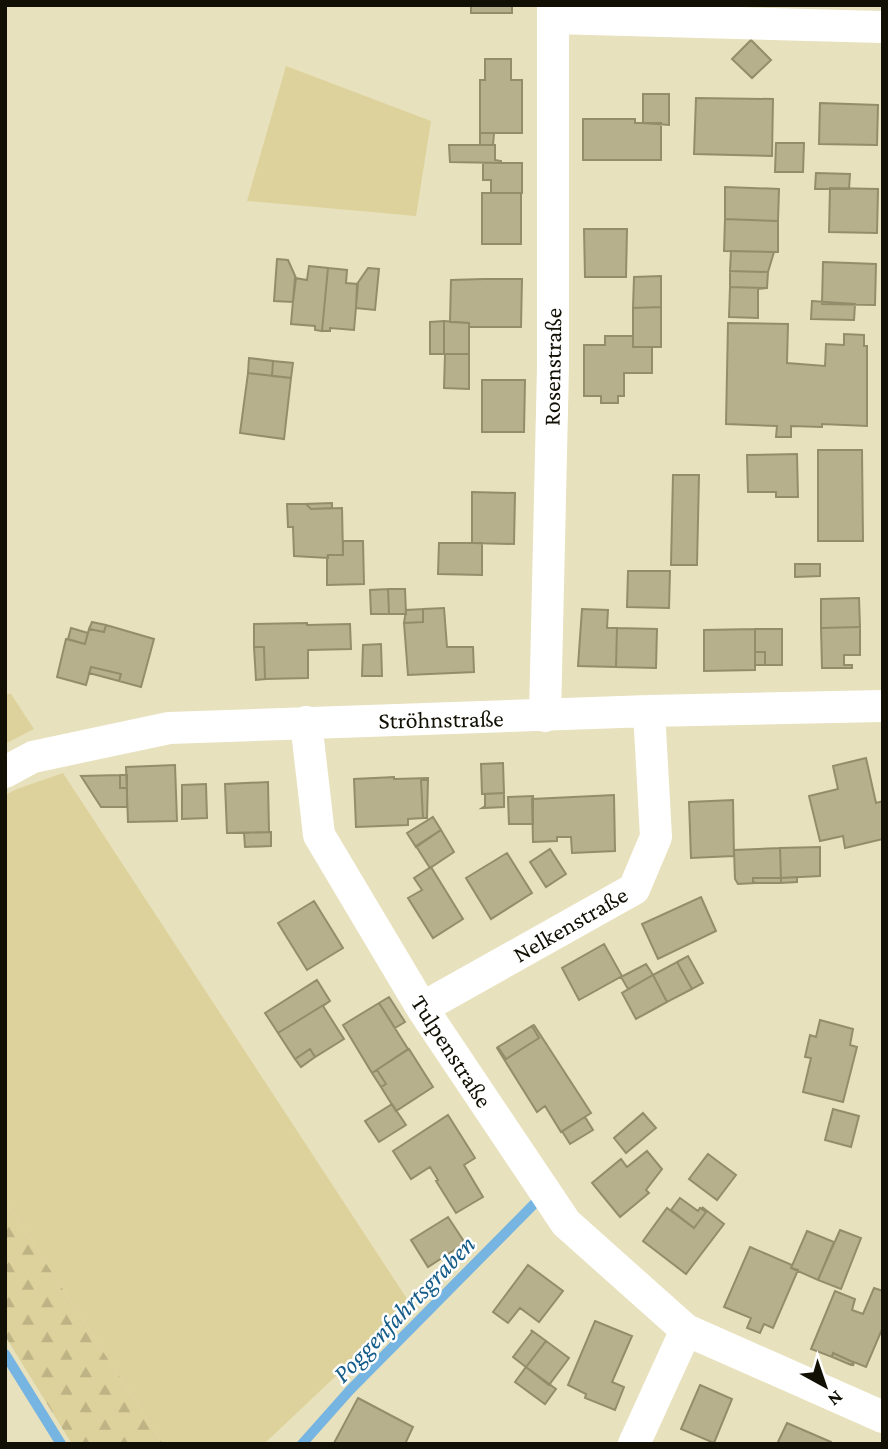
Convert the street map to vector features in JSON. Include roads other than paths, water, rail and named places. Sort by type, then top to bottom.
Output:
[{"type":"street","name":"Rosenstraße","points":[[545,716],[553,368],[553,12],[883,27]]},
{"type":"street","name":"Ströhnstraße","points":[[5,772],[33,757],[169,728],[649,711],[883,706]]},
{"type":"street","name":"Nelkenstraße","points":[[422,1008],[634,889],[656,836],[649,711]]},
{"type":"street","name":"Tulpenstraße","points":[[306,722],[319,835],[422,1008],[566,1223],[686,1331],[883,1417]]},
{"type":"street","points":[[634,1444],[686,1331]]},
{"type":"waterway","name":"Poggenfahrtsgraben","points":[[302,1444],[350,1390],[535,1203]]},
{"type":"waterway","name":"Poggenfahrtsgraben","points":[[5,1354],[61,1444]]}]
